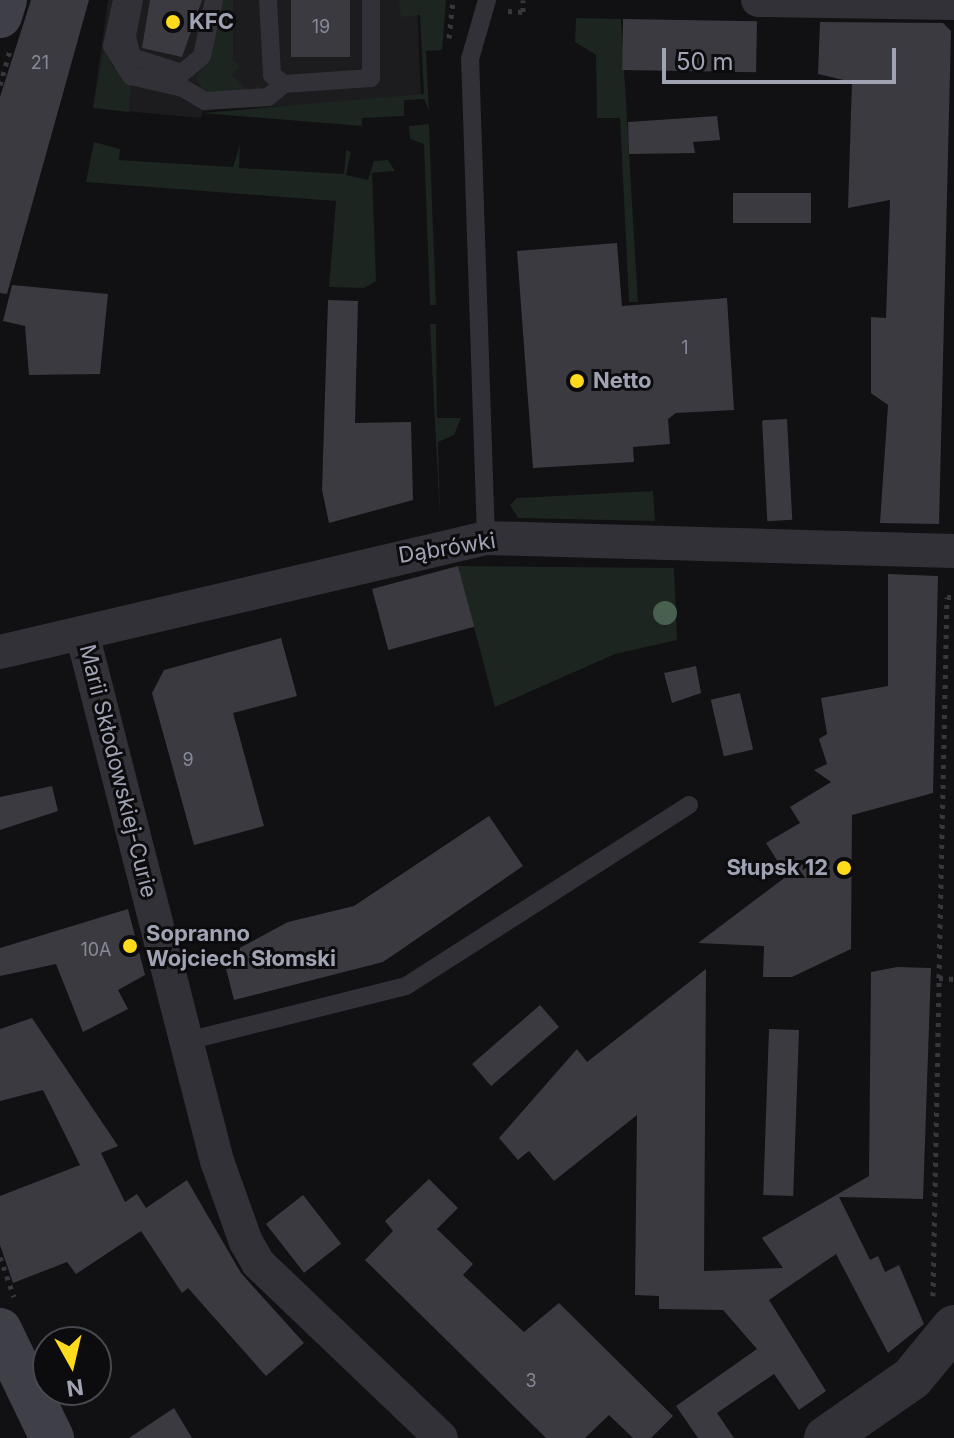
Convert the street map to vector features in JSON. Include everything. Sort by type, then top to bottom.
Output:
[{"type":"main road","points":[[0,16],[5,0]]},
{"type":"main road","points":[[0,1330],[52,1438]]},
{"type":"street","points":[[758,0],[954,3]]},
{"type":"street","name":"Dąbrówki","points":[[0,652],[486,538],[954,551]]},
{"type":"street","name":"Marii Skłodowskiej-Curie","points":[[82,633],[217,1161],[258,1263],[441,1438]]},
{"type":"street","points":[[826,1438],[912,1378],[943,1318]]},
{"type":"lane","points":[[122,0],[112,46],[131,76],[183,88],[205,101],[268,97],[284,84],[371,78],[371,0]]},
{"type":"lane","points":[[134,0],[127,36],[132,57],[182,73],[202,56],[214,0]]},
{"type":"lane","points":[[268,0],[272,75],[284,84]]},
{"type":"lane","points":[[486,538],[470,59],[487,0]]},
{"type":"lane","points":[[187,1041],[406,986],[689,805]]},
{"type":"path","points":[[449,46],[453,0]]},
{"type":"path","points":[[943,1318],[939,978],[947,597],[954,597]]},
{"type":"path","points":[[939,978],[954,979]]},
{"type":"shaded area","points":[[108,0],[417,0],[421,99],[203,110],[201,118],[93,108]]},
{"type":"shaded area","points":[[221,0],[233,0],[233,60],[240,66],[232,75],[250,93],[204,92],[196,78],[209,59]]},
{"type":"shaded area","points":[[399,0],[446,0],[442,50],[426,51],[429,111],[424,99],[404,100],[404,116],[362,118],[362,126],[202,113],[424,94],[420,15],[401,17]]},
{"type":"shaded area","points":[[576,18],[621,19],[638,302],[629,302],[620,118],[597,118],[596,55],[575,42]]},
{"type":"shaded area","points":[[106,40],[112,66],[131,84],[129,112],[93,108]]},
{"type":"shaded area","points":[[259,84],[260,93],[250,93]]},
{"type":"shaded area","points":[[429,124],[436,305],[430,305],[424,144],[410,139],[409,126]]},
{"type":"shaded area","points":[[94,142],[120,149],[119,160],[233,167],[240,145],[239,168],[344,174],[346,150],[351,152],[346,175],[368,180],[374,161],[388,160],[395,171],[372,173],[376,281],[364,288],[329,287],[336,201],[86,182]]},
{"type":"shaded area","points":[[430,324],[436,324],[437,418],[461,418],[454,435],[438,442],[440,520]]},
{"type":"shaded area","points":[[653,491],[655,521],[518,518],[510,505],[517,498]]},
{"type":"shaded area","points":[[458,566],[674,568],[677,640],[615,654],[495,707]]},
{"type":"building","points":[[31,0],[89,0],[7,294],[0,293],[0,97]]},
{"type":"building","name":"KFC","points":[[150,0],[202,0],[182,57],[142,48]]},
{"type":"building","points":[[291,0],[350,0],[350,57],[291,57]]},
{"type":"building","points":[[623,19],[757,21],[756,72],[622,70]]},
{"type":"building","points":[[820,22],[943,23],[951,31],[939,524],[880,523],[888,405],[871,393],[871,317],[886,318],[890,200],[848,208],[852,82],[818,74]]},
{"type":"building","points":[[717,116],[720,140],[693,142],[695,153],[629,154],[628,122]]},
{"type":"building","points":[[733,193],[811,193],[811,223],[733,223]]},
{"type":"building","name":"Netto","points":[[617,243],[622,306],[727,298],[734,410],[676,413],[668,419],[670,444],[633,447],[634,462],[533,468],[517,251]]},
{"type":"building","points":[[12,285],[108,294],[100,374],[29,375],[25,326],[3,321]]},
{"type":"building","points":[[328,300],[358,301],[355,423],[411,422],[413,500],[329,523],[322,490]]},
{"type":"building","points":[[787,419],[792,520],[767,521],[762,420]]},
{"type":"building","points":[[458,566],[474,627],[388,650],[372,589]]},
{"type":"building","points":[[888,574],[938,576],[933,793],[852,815],[851,949],[792,977],[763,977],[764,946],[698,943],[787,876],[766,843],[800,823],[790,807],[831,782],[814,770],[827,764],[819,739],[827,734],[821,698],[888,686]]},
{"type":"building","points":[[281,638],[297,696],[233,713],[264,826],[194,845],[152,693],[164,670]]},
{"type":"building","points":[[696,666],[701,693],[672,703],[664,673]]},
{"type":"building","points":[[740,693],[753,750],[724,756],[711,700]]},
{"type":"building","points":[[52,786],[58,811],[0,830],[0,797]]},
{"type":"building","points":[[489,816],[523,866],[383,962],[234,1000],[223,957],[288,922],[354,906]]},
{"type":"building","points":[[128,909],[145,975],[118,990],[128,1009],[83,1032],[56,964],[0,976],[0,948]]},
{"type":"building","points":[[897,967],[931,968],[923,1199],[839,1197],[870,1260],[878,1256],[885,1272],[899,1265],[924,1324],[888,1353],[836,1254],[769,1300],[826,1391],[799,1410],[774,1374],[717,1413],[734,1438],[698,1438],[676,1406],[757,1349],[723,1310],[659,1309],[659,1296],[635,1295],[637,1115],[554,1181],[529,1151],[518,1160],[499,1138],[577,1049],[587,1062],[706,969],[704,1271],[783,1268],[762,1238],[869,1176],[871,972]]},
{"type":"building","points":[[540,1005],[559,1027],[491,1086],[472,1064]]},
{"type":"building","points":[[32,1018],[118,1146],[101,1153],[125,1202],[137,1194],[146,1208],[187,1180],[241,1273],[304,1343],[266,1376],[188,1288],[182,1293],[141,1231],[76,1274],[67,1262],[13,1283],[0,1245],[0,1196],[80,1165],[43,1090],[0,1101],[0,1029]]},
{"type":"building","points":[[769,1029],[799,1030],[793,1196],[763,1195]]},
{"type":"building","points":[[429,1179],[458,1208],[437,1229],[473,1264],[463,1275],[524,1332],[559,1303],[673,1416],[651,1438],[633,1438],[609,1415],[585,1438],[546,1438],[365,1260],[393,1231],[385,1221]]},
{"type":"building","points":[[303,1195],[341,1244],[304,1273],[266,1224]]},
{"type":"building","points":[[174,1408],[192,1438],[129,1438]]},
{"type":"place","name":"KFC","points":[[173,22]]},
{"type":"place","name":"Netto","points":[[577,381]]},
{"type":"place","name":"Słupsk 12","points":[[844,868]]},
{"type":"place","name":"Sopranno Wojciech Słomski","points":[[130,946]]}]
